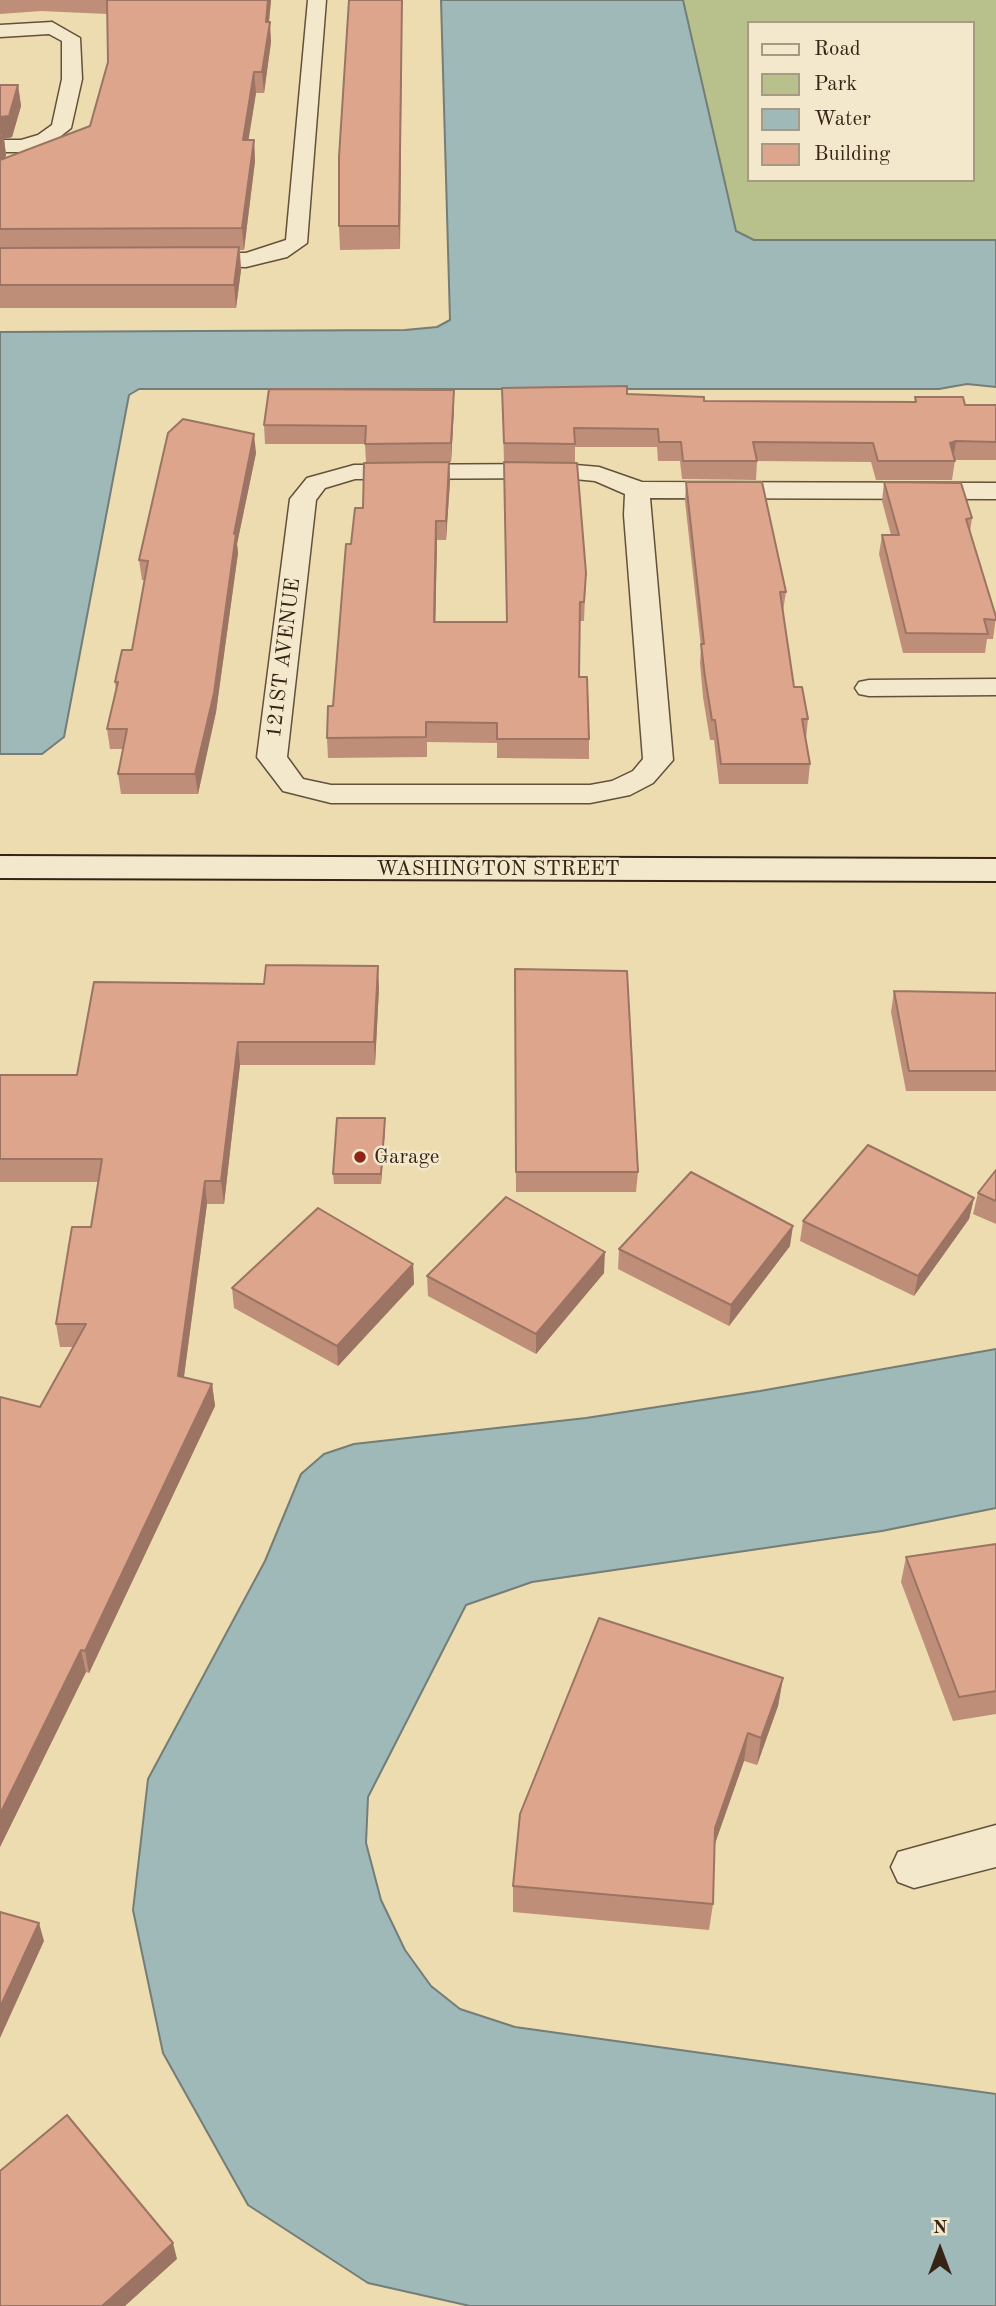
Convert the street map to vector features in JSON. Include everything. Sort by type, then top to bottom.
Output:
[{"type":"street","points":[[178,260],[246,260],[279,252],[296,243],[317,0]]},
{"type":"street","points":[[0,31],[52,28],[71,38],[72,79],[61,128],[45,139],[23,146],[0,146]]},
{"type":"street","name":"121ST AVENUE","points":[[564,471],[599,474],[638,490],[637,515],[658,760],[643,777],[620,789],[590,794],[331,794],[293,785],[272,757],[303,499],[316,483],[354,472],[564,471]]},
{"type":"street","points":[[638,490],[996,491]]},
{"type":"street","points":[[869,688],[996,687]]},
{"type":"street","name":"WASHINGTON STREET","points":[[0,867],[996,870]]},
{"type":"street","points":[[914,1867],[996,1846]]},
{"type":"green space","points":[[683,0],[996,0],[996,240],[754,240],[735,231]]},
{"type":"water","points":[[441,0],[683,0],[736,231],[754,240],[996,240],[996,387],[967,384],[939,389],[139,389],[129,395],[64,737],[42,754],[0,754],[0,332],[405,330],[437,327],[450,320]]},
{"type":"water","points":[[996,1349],[996,1508],[882,1531],[532,1582],[466,1605],[368,1797],[366,1843],[381,1900],[405,1950],[431,1986],[460,2009],[515,2027],[996,2094],[996,2306],[470,2306],[368,2283],[248,2205],[163,2053],[133,1910],[148,1779],[265,1561],[301,1474],[324,1454],[354,1444],[586,1418],[760,1391]]},
{"type":"building","points":[[107,0],[268,0],[266,22],[270,22],[262,72],[254,72],[243,140],[254,140],[242,228],[0,229],[0,160],[90,126],[108,62]]},
{"type":"building","points":[[349,0],[402,0],[399,226],[339,226],[339,157]]},
{"type":"building","points":[[0,85],[18,85],[9,116],[0,117]]},
{"type":"building","points":[[239,247],[234,285],[0,285],[0,248]]},
{"type":"building","points":[[627,386],[627,394],[704,397],[704,401],[916,402],[915,397],[963,397],[965,405],[996,405],[996,442],[950,443],[955,461],[878,461],[873,443],[753,442],[757,461],[683,461],[681,442],[659,442],[658,429],[574,428],[575,444],[504,443],[502,388]]},
{"type":"building","points":[[269,389],[454,390],[451,443],[365,444],[366,426],[264,425]]},
{"type":"building","points":[[183,419],[254,434],[234,534],[214,693],[195,774],[118,774],[127,729],[107,729],[118,682],[115,682],[122,650],[132,650],[148,561],[139,560],[168,433]]},
{"type":"building","points":[[449,462],[446,521],[436,521],[434,622],[507,622],[504,462],[577,463],[586,573],[584,602],[580,602],[579,677],[587,677],[589,739],[497,739],[497,723],[426,722],[426,737],[327,738],[328,706],[333,706],[346,544],[351,544],[355,508],[363,508],[364,463]]},
{"type":"building","points":[[686,482],[762,482],[786,592],[780,592],[794,687],[802,687],[808,719],[802,719],[810,764],[721,764],[705,677],[701,644],[704,644]]},
{"type":"building","points":[[884,482],[961,483],[972,518],[966,519],[996,617],[996,620],[984,619],[988,634],[906,633],[882,535],[899,535]]},
{"type":"building","points":[[266,965],[378,966],[374,1042],[238,1042],[221,1181],[205,1181],[178,1376],[212,1384],[85,1651],[81,1650],[0,1814],[0,1397],[40,1407],[86,1324],[56,1324],[72,1227],[91,1227],[102,1159],[0,1159],[0,1075],[77,1075],[94,982],[264,984]]},
{"type":"building","points":[[515,969],[627,971],[638,1172],[516,1172]]},
{"type":"building","points":[[894,991],[996,993],[996,1071],[909,1071]]},
{"type":"building","name":"Garage","points":[[337,1118],[385,1118],[381,1174],[333,1174]]},
{"type":"building","points":[[868,1145],[974,1198],[918,1276],[803,1221]]},
{"type":"building","points":[[996,1170],[996,1201],[978,1193]]},
{"type":"building","points":[[691,1172],[793,1226],[731,1305],[619,1249]]},
{"type":"building","points":[[506,1197],[605,1252],[536,1334],[427,1276]]},
{"type":"building","points":[[318,1208],[413,1264],[337,1346],[232,1288]]},
{"type":"building","points":[[996,1544],[996,1691],[959,1697],[906,1557]]},
{"type":"building","points":[[599,1618],[783,1678],[761,1738],[748,1733],[715,1828],[713,1904],[513,1886],[520,1814]]},
{"type":"building","points":[[0,1912],[39,1923],[0,2007]]},
{"type":"building","points":[[67,2115],[173,2243],[102,2306],[0,2306],[0,2171]]},
{"type":"place","name":"Garage","points":[[360,1157]]}]
